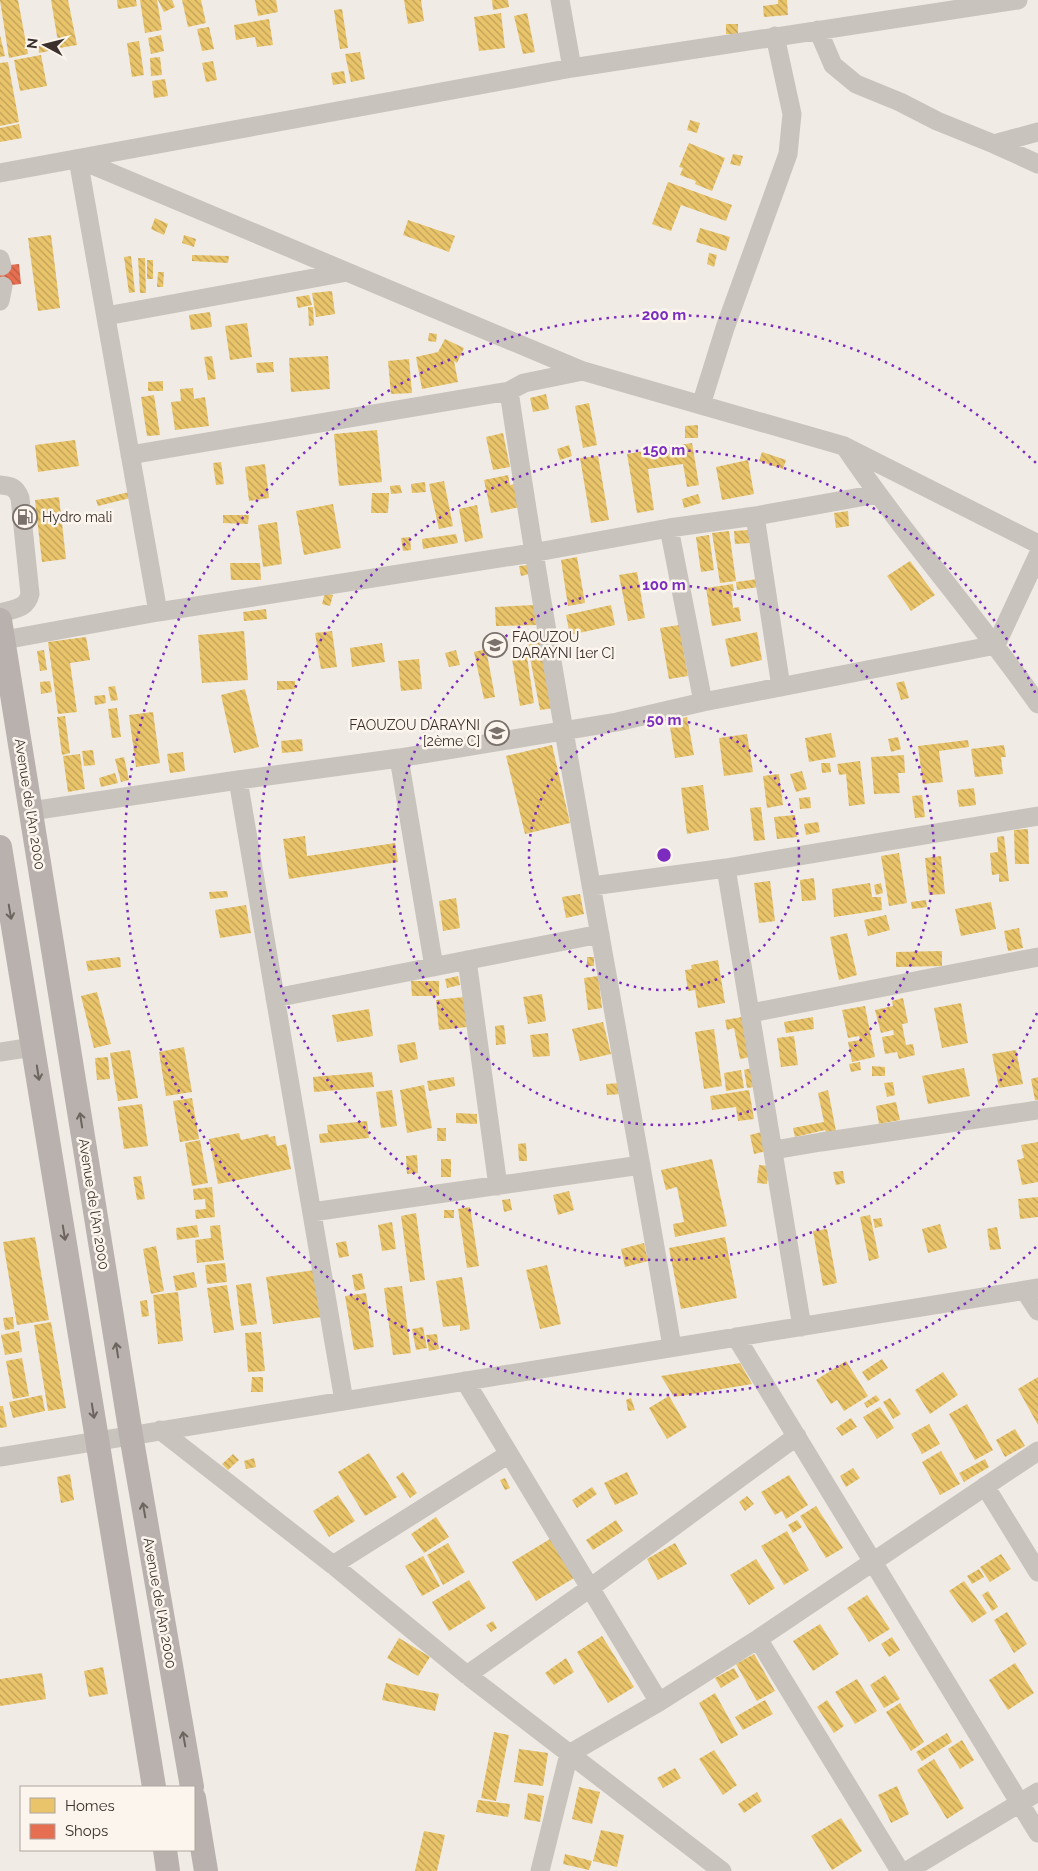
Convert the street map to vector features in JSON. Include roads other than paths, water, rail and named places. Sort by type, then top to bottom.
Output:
[{"type":"main road","name":"Avenue de l'An 2000","points":[[2,630],[131,1435],[192,1786]]},
{"type":"main road","points":[[1,862],[34,1047],[154,1786]]},
{"type":"main road","points":[[195,1804],[206,1871]]},
{"type":"main road","points":[[165,1851],[168,1871]]},
{"type":"street","points":[[560,0],[572,68]]},
{"type":"street","points":[[0,173],[572,68],[1018,0]]},
{"type":"street","points":[[818,30],[833,64],[856,84],[900,102],[937,122],[994,144],[1038,164]]},
{"type":"street","points":[[701,405],[725,328],[788,154],[792,114],[775,36]]},
{"type":"street","points":[[994,144],[1038,132]]},
{"type":"street","points":[[78,159],[583,371],[844,446],[1038,544]]},
{"type":"street","points":[[78,159],[158,612]]},
{"type":"street","points":[[106,316],[347,272]]},
{"type":"street","points":[[130,455],[509,391],[524,383],[583,371]]},
{"type":"street","points":[[509,391],[532,553],[672,1347]]},
{"type":"street","points":[[844,446],[877,494],[996,645],[1038,704]]},
{"type":"street","points":[[0,485],[10,486],[17,490],[20,498],[30,594],[28,602],[24,606],[0,613]]},
{"type":"street","points":[[2,630],[158,612],[532,553],[669,528],[755,516],[877,494]]},
{"type":"street","points":[[755,516],[781,687]]},
{"type":"street","points":[[669,528],[703,702]]},
{"type":"street","points":[[996,645],[1038,555]]},
{"type":"street","points":[[31,810],[398,758],[617,722],[703,702],[996,645]]},
{"type":"street","points":[[398,758],[434,967]]},
{"type":"street","points":[[238,780],[344,1400]]},
{"type":"street","points":[[592,886],[726,868],[1038,816]]},
{"type":"street","points":[[726,868],[802,1326]]},
{"type":"street","points":[[275,998],[600,934]]},
{"type":"street","points":[[751,1013],[1038,958]]},
{"type":"street","points":[[467,960],[498,1186]]},
{"type":"street","points":[[0,1052],[34,1047]]},
{"type":"street","points":[[774,1150],[1038,1110]]},
{"type":"street","points":[[312,1212],[641,1165]]},
{"type":"street","points":[[0,1457],[1031,1290],[1038,1311]]},
{"type":"street","points":[[736,1337],[1038,1833]]},
{"type":"street","points":[[465,1381],[659,1702]]},
{"type":"street","points":[[160,1430],[333,1565],[467,1675],[722,1871]]},
{"type":"street","points":[[467,1675],[590,1588],[797,1436]]},
{"type":"street","points":[[540,1871],[570,1754],[659,1702],[758,1639],[1038,1451]]},
{"type":"street","points":[[333,1565],[509,1454]]},
{"type":"street","points":[[985,1486],[1038,1572]]},
{"type":"street","points":[[758,1639],[900,1871]]},
{"type":"street","points":[[906,1871],[1038,1792]]},
{"type":"place","name":"Hydro mali","points":[[25,517]]},
{"type":"place","name":"FAOUZOU DARAYNI [1er C]","points":[[495,645]]},
{"type":"place","name":"FAOUZOU DARAYNI [2ème C]","points":[[497,733]]}]
